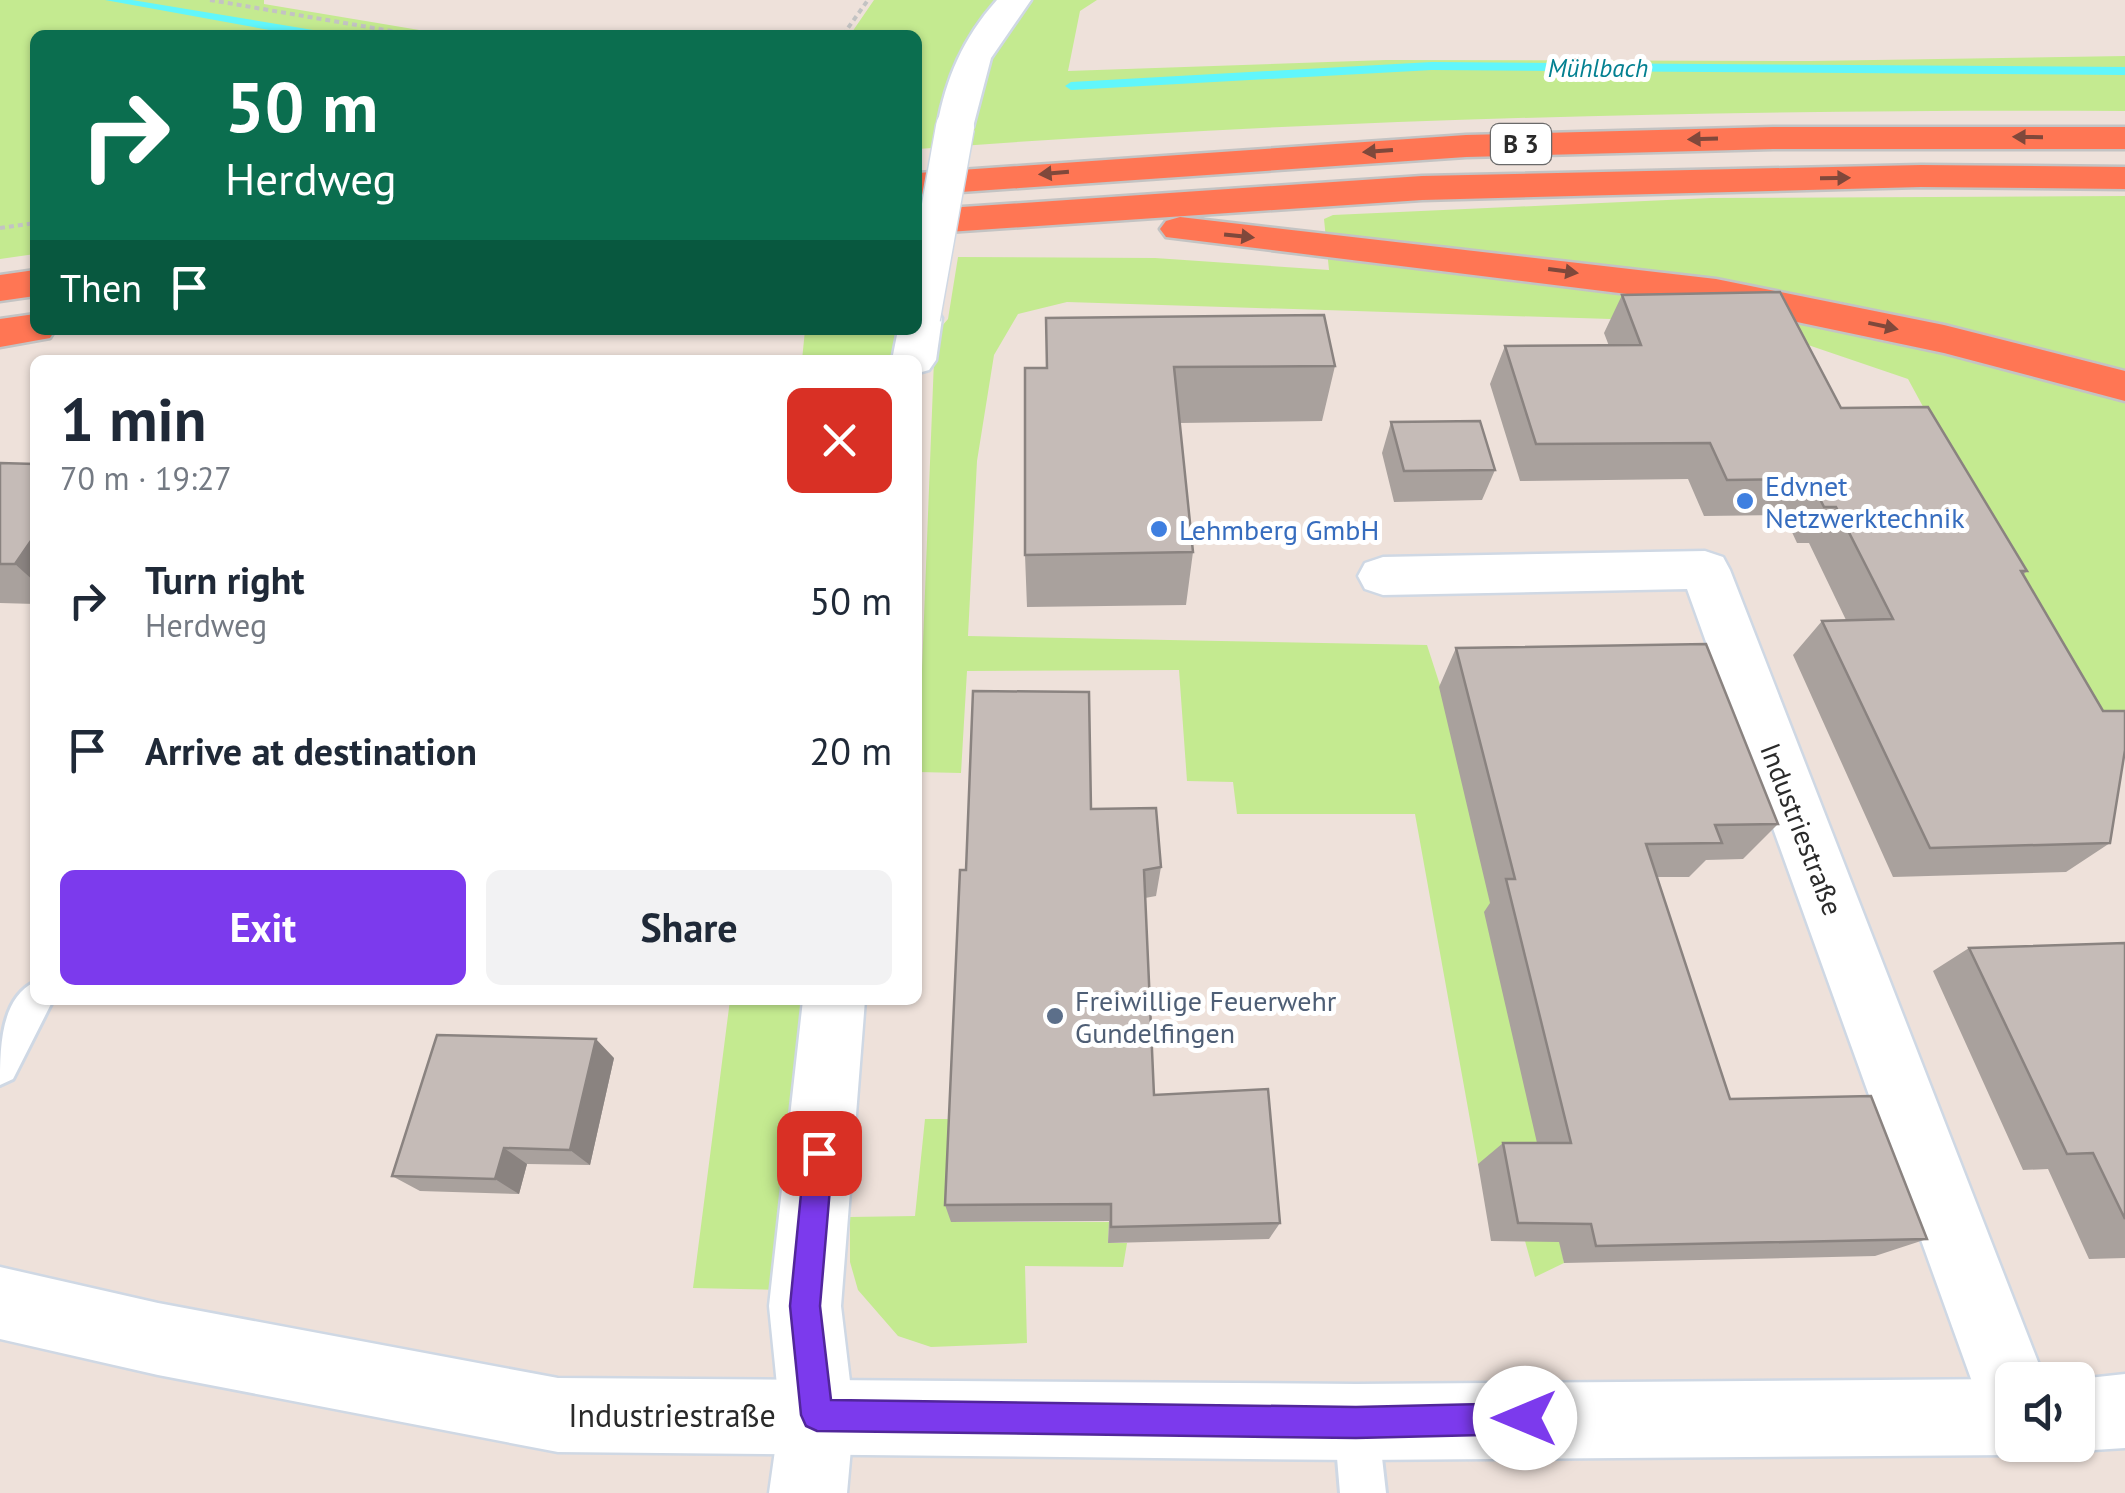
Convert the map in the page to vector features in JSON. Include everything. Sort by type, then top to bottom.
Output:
[{"type":"highway","name":"B 3","points":[[922,184],[1466,146],[1772,138],[2125,138]]},
{"type":"highway","name":"B 3","points":[[922,222],[1422,188],[1921,176],[2125,178]]},
{"type":"highway","points":[[1038,213],[1544,268],[1716,292],[1944,339],[2125,386]]},
{"type":"highway","points":[[0,288],[30,284]]},
{"type":"highway","points":[[0,333],[30,329]]},
{"type":"street","points":[[922,312],[962,82],[986,31],[1015,0]]},
{"type":"street","name":"Industriestraße","points":[[1383,576],[1705,570],[2002,1362]]},
{"type":"street","points":[[808,1493],[817,1415],[805,1306],[834,1005]]},
{"type":"street","name":"Industriestraße","points":[[0,1302],[158,1339],[558,1415],[1356,1422],[1995,1417]]},
{"type":"street","points":[[2095,1413],[2125,1412]]},
{"type":"lane","points":[[0,1066],[32,1005]]},
{"type":"lane","points":[[1356,1422],[1363,1493]]},
{"type":"path","points":[[210,0],[387,30]]},
{"type":"path","points":[[847,30],[868,0]]},
{"type":"path","points":[[0,228],[30,224]]},
{"type":"green space","points":[[0,0],[264,0],[264,4],[419,30],[30,30],[30,255],[0,259]]},
{"type":"green space","points":[[874,0],[1097,0],[1080,11],[1068,71],[1386,60],[1810,61],[2125,56],[2125,111],[1521,118],[1219,130],[922,149],[922,30],[853,30]]},
{"type":"green space","points":[[2125,196],[2125,742],[2106,743],[1908,379],[1770,332],[1705,322],[1067,302],[1018,314],[994,355],[977,461],[968,636],[1427,645],[1503,880],[1564,1263],[1535,1277],[1525,1241],[1478,1164],[1415,814],[1237,814],[1233,782],[1187,781],[1179,670],[967,671],[961,773],[922,772],[922,669],[935,334],[948,319],[958,257],[1155,258],[1329,270],[1324,219],[1333,215],[1711,198]]},
{"type":"green space","points":[[804,335],[896,335],[894,355],[802,355]]},
{"type":"green space","points":[[729,1005],[816,1005],[782,1290],[693,1288]]},
{"type":"green space","points":[[925,1119],[955,1119],[951,1222],[1109,1222],[1108,1243],[1127,1243],[1123,1267],[1025,1266],[1027,1343],[931,1347],[898,1336],[858,1290],[850,1262],[850,1217],[915,1216]]},
{"type":"building","points":[[1780,292],[1841,408],[1928,407],[2027,571],[2021,571],[2103,711],[2125,711],[2125,750],[2110,843],[1930,848],[1822,621],[1893,619],[1836,507],[1824,507],[1810,479],[1727,480],[1710,443],[1536,444],[1505,346],[1641,345],[1622,295]]},
{"type":"building","points":[[1324,315],[1335,366],[1174,367],[1193,552],[1025,555],[1025,368],[1047,368],[1046,318]]},
{"type":"building","points":[[1480,421],[1495,470],[1404,471],[1391,422]]},
{"type":"building","points":[[0,463],[30,464],[30,542],[15,564],[0,564]]},
{"type":"building","points":[[1706,644],[1778,824],[1715,825],[1722,843],[1646,844],[1730,1099],[1871,1096],[1927,1239],[1596,1246],[1591,1224],[1518,1223],[1503,1143],[1571,1143],[1506,879],[1515,879],[1456,648]]},
{"type":"building","points":[[973,691],[1089,692],[1091,809],[1156,808],[1161,867],[1144,870],[1154,1095],[1268,1089],[1280,1223],[1111,1227],[1111,1204],[945,1205],[960,870],[966,870]]},
{"type":"building","points":[[2125,943],[2125,1219],[2093,1153],[2067,1154],[1969,948]]},
{"type":"building","points":[[437,1035],[596,1039],[570,1150],[504,1148],[495,1179],[392,1176]]},
{"type":"waterway","name":"Mühlbach","points":[[111,0],[289,30]]},
{"type":"waterway","name":"Mühlbach","points":[[1071,86],[1432,66],[2125,71]]},
{"type":"place","name":"Edvnet Netzwerktechnik","points":[[1745,501]]},
{"type":"place","name":"Lehmberg GmbH","points":[[1159,529]]},
{"type":"place","name":"Freiwillige Feuerwehr Gundelfingen","points":[[1055,1016]]},
{"type":"route","points":[[819,1153],[805,1306],[817,1415],[1356,1422],[1525,1418]]}]
